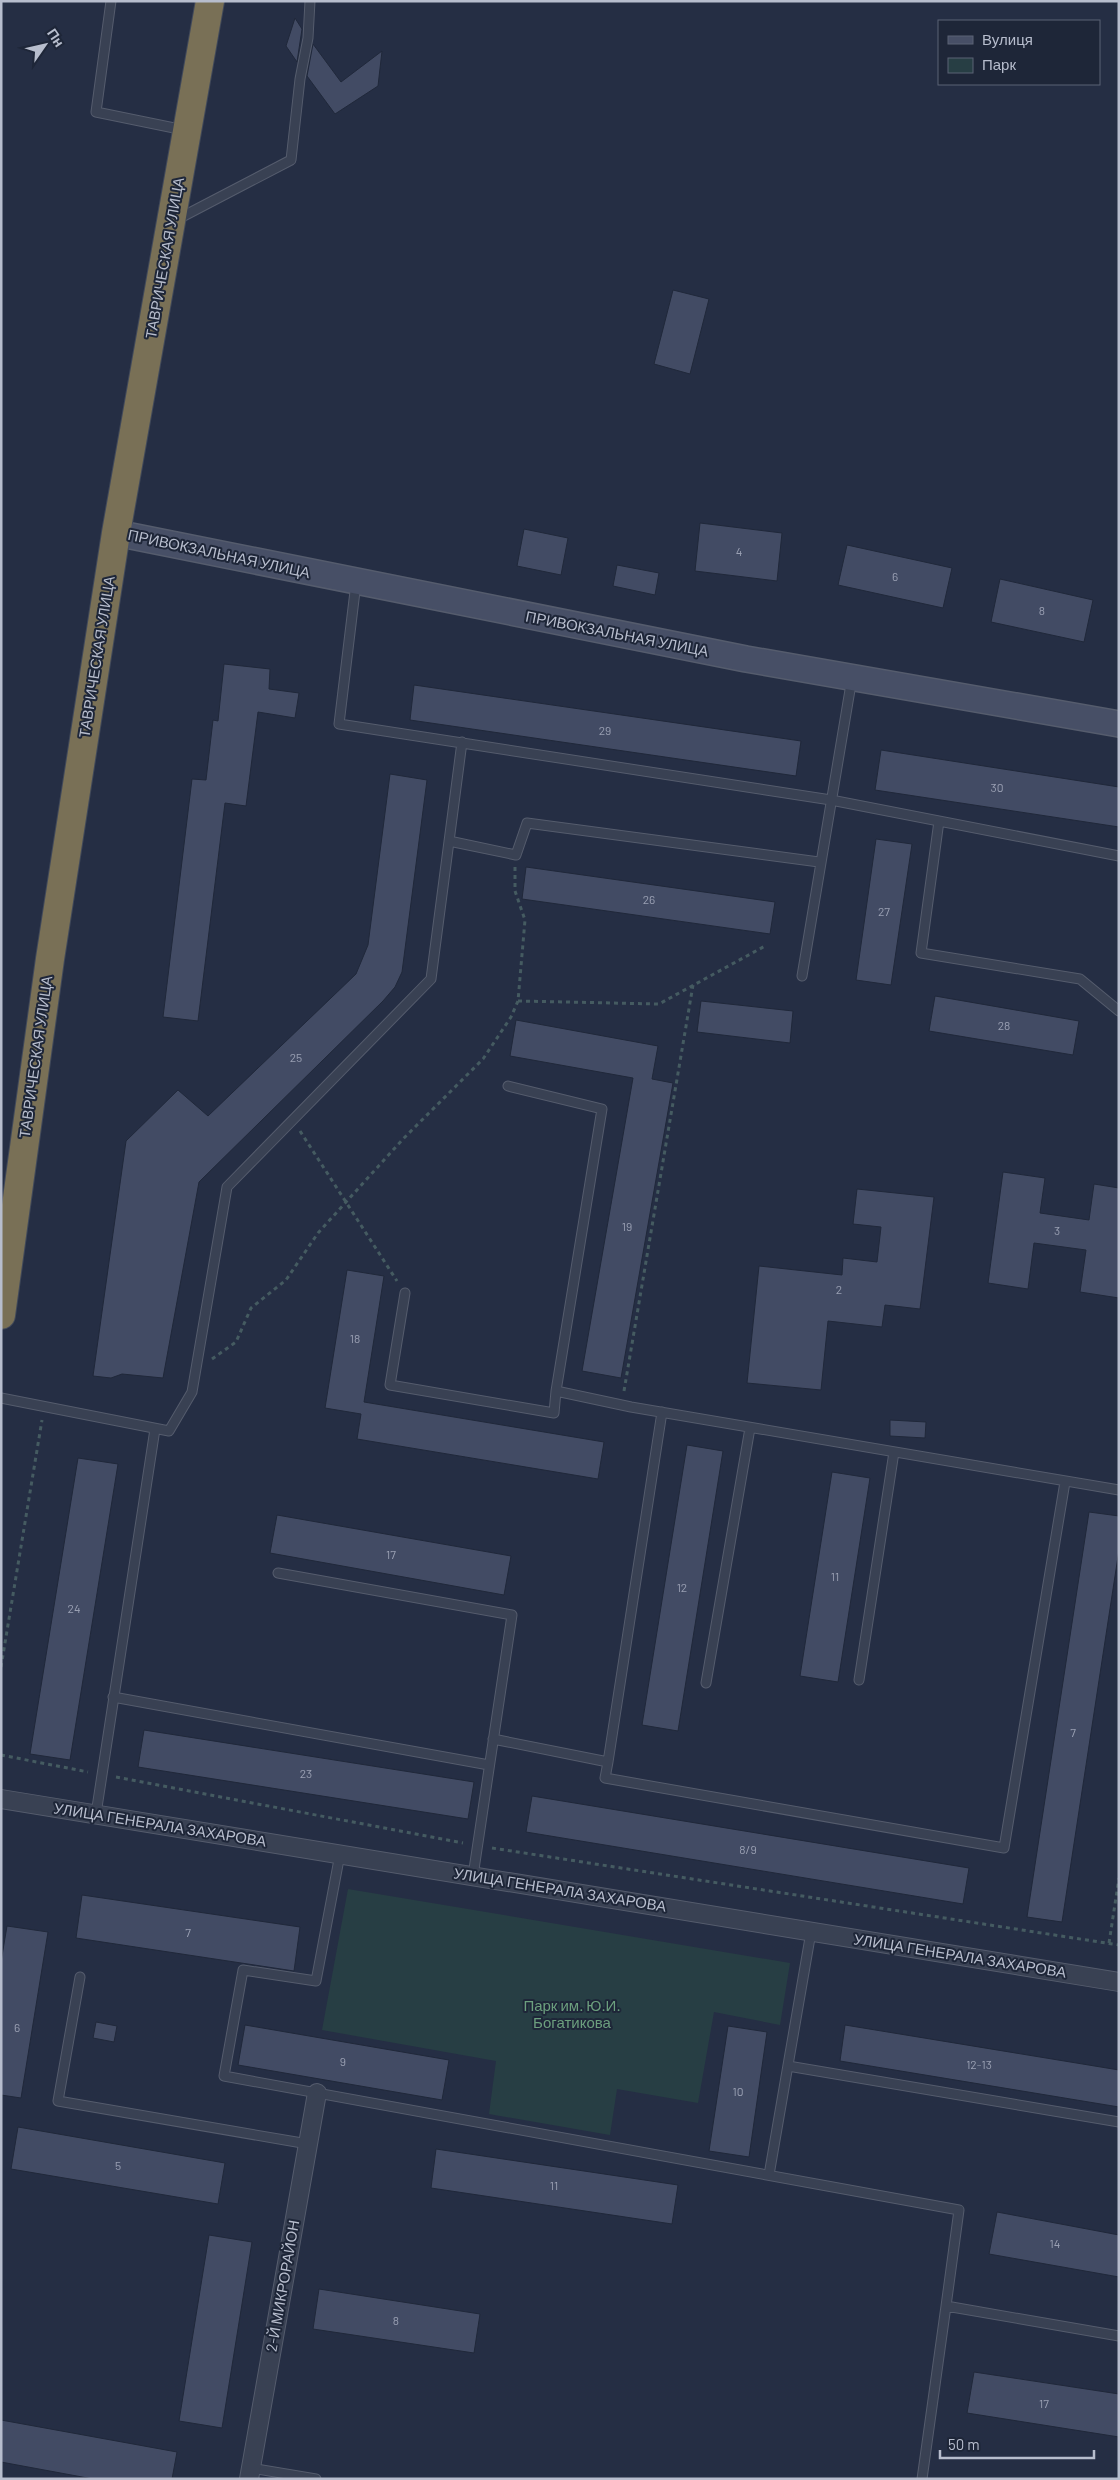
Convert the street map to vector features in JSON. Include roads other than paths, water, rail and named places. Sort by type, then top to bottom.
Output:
[{"type":"highway","name":"ТАВРИЧЕСКАЯ УЛИЦА","points":[[1,1316],[50,959],[116,533],[210,1]]},
{"type":"main road","name":"ПРИВОКЗАЛЬНАЯ УЛИЦА","points":[[116,533],[356,583],[852,678],[1119,724]]},
{"type":"street","name":"УЛИЦА ГЕНЕРАЛА ЗАХАРОВА","points":[[1,1799],[1119,1982]]},
{"type":"street","name":"2-Й МИКРОРАЙОН","points":[[250,2474],[317,2093]]},
{"type":"lane","points":[[111,1],[96,112],[187,131]]},
{"type":"lane","points":[[172,222],[291,160],[300,79],[308,38],[310,1]]},
{"type":"lane","points":[[356,583],[339,724],[831,800],[1119,856]]},
{"type":"lane","points":[[802,976],[819,862],[852,678]]},
{"type":"lane","points":[[1,1398],[169,1431],[192,1392],[227,1187],[431,979],[462,742]]},
{"type":"lane","points":[[939,821],[921,953],[1080,979],[1119,1011]]},
{"type":"lane","points":[[449,841],[516,855],[527,823],[819,862]]},
{"type":"lane","points":[[405,1293],[390,1385],[554,1413],[602,1109],[508,1086]]},
{"type":"lane","points":[[556,1391],[750,1428],[1119,1490]]},
{"type":"lane","points":[[662,1412],[605,1778],[1004,1848],[1065,1482]]},
{"type":"lane","points":[[706,1683],[750,1428]]},
{"type":"lane","points":[[96,1814],[155,1429]]},
{"type":"lane","points":[[859,1680],[894,1452]]},
{"type":"lane","points":[[278,1573],[512,1615],[473,1876]]},
{"type":"lane","points":[[114,1697],[489,1765]]},
{"type":"lane","points":[[493,1739],[608,1762]]},
{"type":"lane","points":[[340,1854],[316,1981],[244,1970],[224,2076],[959,2210],[922,2479]]},
{"type":"lane","points":[[769,2175],[811,1932]]},
{"type":"lane","points":[[80,1978],[58,2101],[308,2144]]},
{"type":"lane","points":[[788,2066],[1119,2122]]},
{"type":"lane","points":[[946,2306],[1119,2336]]},
{"type":"lane","points":[[250,2474],[316,2479]]},
{"type":"park label","name":"Парк им. Ю.И. Богатикова","points":[[572,2014]]}]
